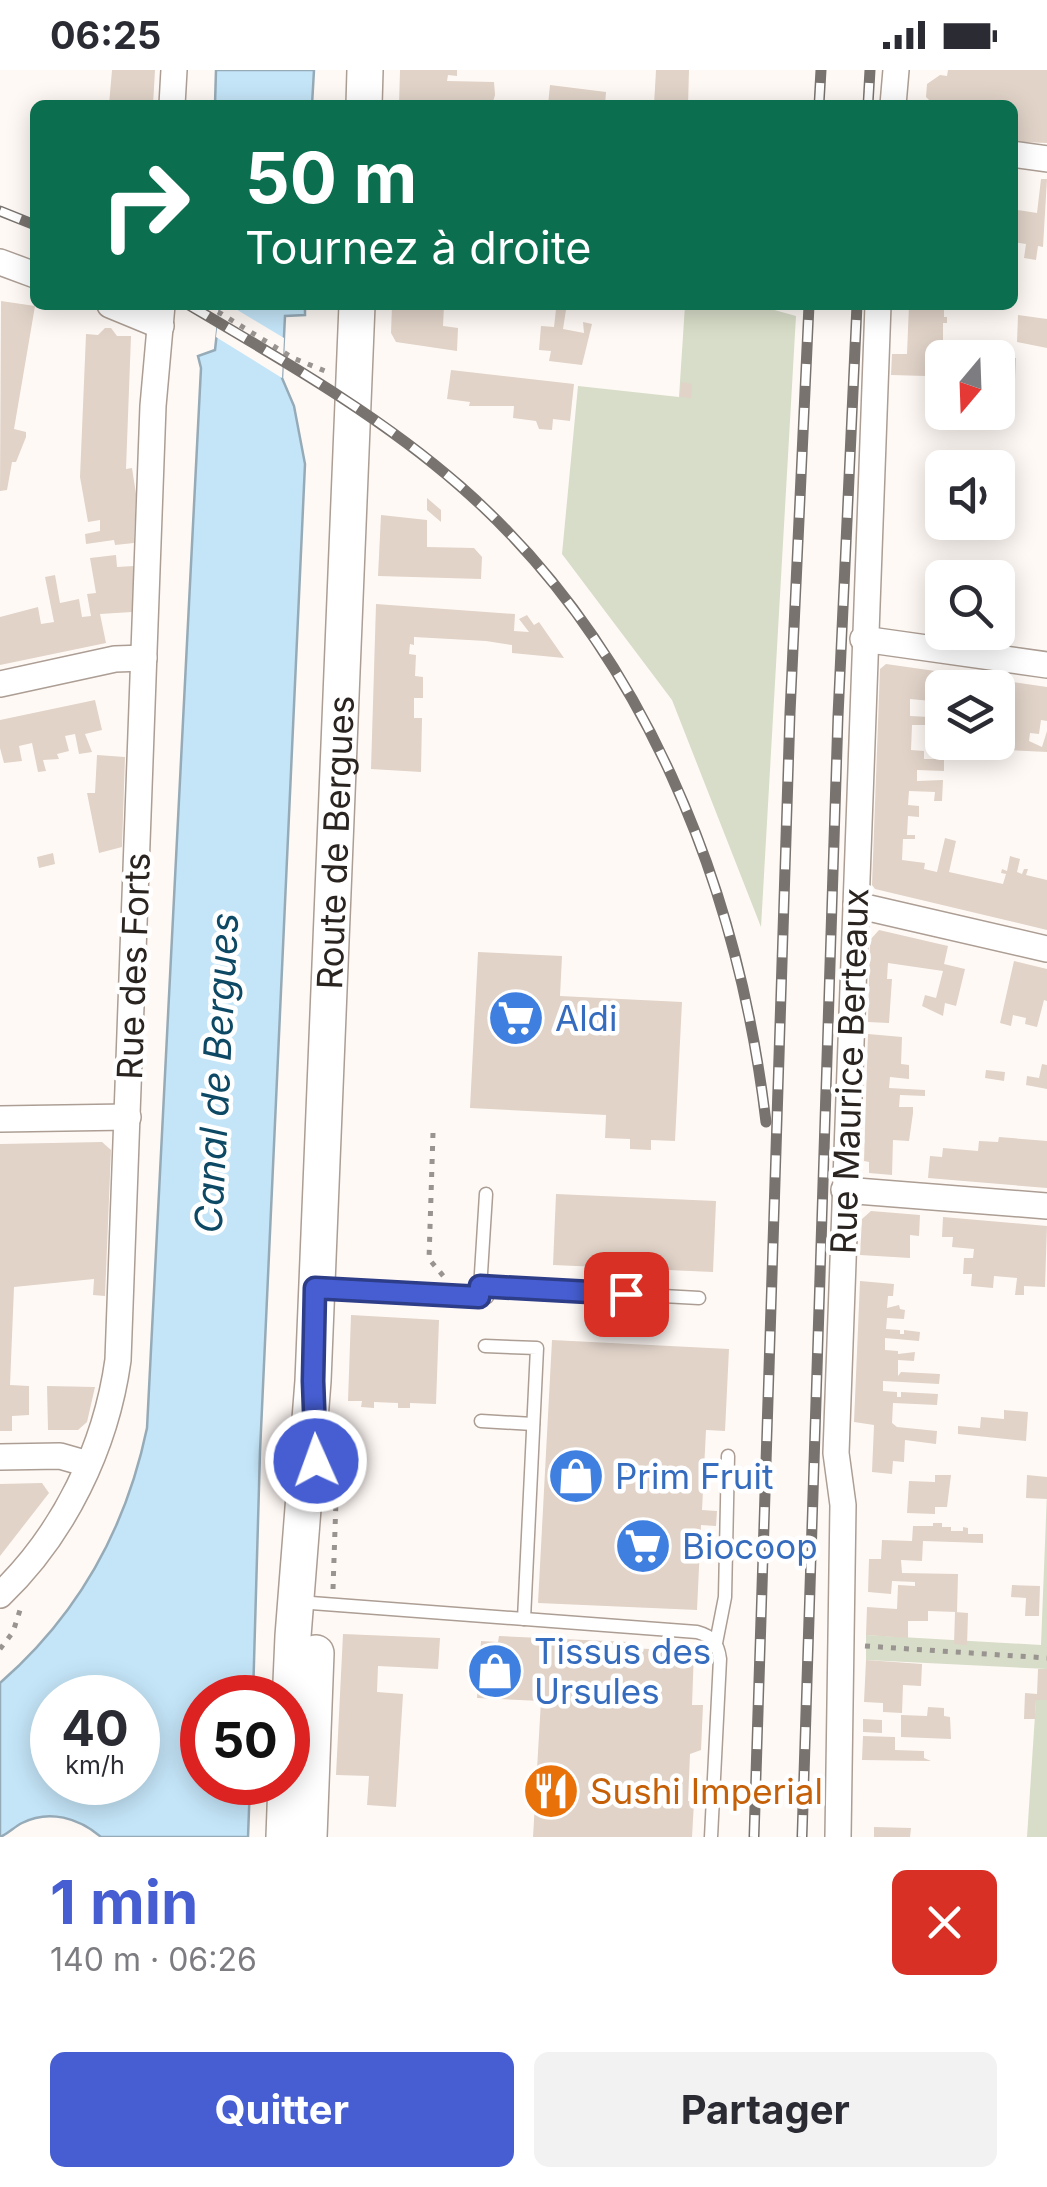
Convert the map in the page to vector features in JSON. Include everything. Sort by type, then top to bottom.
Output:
[{"type":"main road","points":[[364,100],[365,70]]},
{"type":"main road","name":"Route de Bergues","points":[[309,1837],[306,1603],[315,1288],[357,310]]},
{"type":"main road","name":"Route de Bergues","points":[[297,1675],[306,1603]]},
{"type":"main road","points":[[284,1837],[285,1805]]},
{"type":"street","points":[[172,100],[174,70]]},
{"type":"street","points":[[893,100],[896,70]]},
{"type":"street","points":[[1018,155],[1047,159]]},
{"type":"street","points":[[0,262],[30,273]]},
{"type":"street","points":[[133,310],[161,316]]},
{"type":"street","name":"Rue Maurice Berteaux","points":[[838,1837],[843,1494],[836,1453],[878,310]]},
{"type":"street","name":"Rue des Forts","points":[[9,1598],[55,1529],[88,1464],[106,1420],[118,1360],[153,406],[161,316]]},
{"type":"street","points":[[864,639],[1047,665]]},
{"type":"street","points":[[0,684],[115,659],[144,658]]},
{"type":"street","points":[[856,905],[1047,949]]},
{"type":"street","points":[[0,1118],[128,1117]]},
{"type":"street","points":[[844,1190],[1047,1206]]},
{"type":"street","points":[[0,1458],[60,1456],[88,1464]]},
{"type":"lane","points":[[482,1293],[486,1194]]},
{"type":"lane","points":[[315,1288],[461,1296],[482,1293],[699,1298]]},
{"type":"lane","points":[[485,1346],[536,1348],[524,1619]]},
{"type":"lane","points":[[481,1421],[533,1424]]},
{"type":"lane","points":[[711,1837],[720,1658],[716,1643],[725,1597],[728,1456]]},
{"type":"lane","points":[[306,1603],[697,1632],[716,1643]]},
{"type":"path","points":[[215,310],[293,358]]},
{"type":"path","points":[[433,1132],[428,1260],[461,1296]]},
{"type":"path","points":[[0,1649],[18,1622],[9,1598]]},
{"type":"path","points":[[842,1646],[1047,1658]]},
{"type":"green space","points":[[685,310],[775,310],[796,316],[761,927],[672,700],[562,554],[578,386],[679,397]]},
{"type":"green space","points":[[1047,1492],[1047,1669],[866,1660],[866,1635],[1041,1645]]},
{"type":"green space","points":[[1036,1700],[1047,1700],[1047,1837],[1027,1837]]},
{"type":"water","points":[[216,70],[314,70],[312,100],[215,100]]},
{"type":"water","name":"Canal de Bergues","points":[[219,310],[305,310],[305,315],[285,316],[282,378],[294,406],[305,464],[260,1452],[254,1675],[180,1675],[180,1805],[249,1805],[248,1837],[101,1837],[83,1825],[53,1816],[32,1819],[0,1837],[0,1683],[53,1629],[95,1568],[126,1501],[147,1428],[201,368],[198,356],[215,350]]},
{"type":"pier","points":[[219,310],[237,310],[284,338],[282,378],[216,337]]},
{"type":"building","points":[[112,70],[155,70],[153,100],[109,100]]},
{"type":"building","points":[[400,70],[457,70],[457,76],[448,75],[447,81],[494,82],[494,100],[399,100]]},
{"type":"building","points":[[656,70],[689,70],[688,100],[654,100]]},
{"type":"building","points":[[948,70],[1047,70],[1047,143],[1018,141],[1018,100],[929,100],[927,84],[940,75],[947,76]]},
{"type":"building","points":[[550,85],[606,92],[605,100],[548,100]]},
{"type":"building","points":[[1041,179],[1047,179],[1043,247],[1038,246],[1036,260],[1024,258],[1026,244],[1018,243],[1018,210],[1037,213]]},
{"type":"building","points":[[1,301],[30,305],[30,310],[34,310],[14,429],[26,432],[26,437],[16,462],[12,462],[7,490],[0,491]]},
{"type":"building","points":[[392,310],[444,310],[443,326],[458,328],[457,351],[396,342],[391,333]]},
{"type":"building","points":[[556,310],[566,310],[563,329],[584,333],[583,322],[592,324],[582,365],[549,361],[551,351],[539,350],[541,326],[554,327]]},
{"type":"building","points":[[909,310],[944,310],[947,323],[943,323],[943,340],[925,340],[925,376],[891,375],[892,354],[907,354]]},
{"type":"building","points":[[1018,315],[1047,319],[1047,348],[1017,342]]},
{"type":"building","points":[[111,328],[117,336],[131,336],[126,469],[132,468],[136,494],[134,543],[115,545],[114,540],[86,544],[85,534],[100,531],[100,520],[88,522],[80,477],[86,334],[98,335]]},
{"type":"building","points":[[451,370],[574,384],[570,421],[553,419],[552,430],[539,429],[536,421],[513,418],[514,406],[469,406],[470,402],[447,399]]},
{"type":"building","points":[[681,382],[692,384],[691,398],[680,397]]},
{"type":"building","points":[[427,498],[441,510],[441,522],[427,510]]},
{"type":"building","points":[[381,515],[427,520],[427,547],[474,548],[482,557],[481,579],[378,576]]},
{"type":"building","points":[[116,555],[117,567],[134,566],[132,612],[100,614],[106,643],[0,665],[0,617],[38,607],[41,624],[54,622],[45,577],[55,575],[60,603],[79,599],[82,617],[91,616],[87,594],[96,593],[90,558]]},
{"type":"building","points":[[376,604],[515,614],[514,631],[529,632],[519,619],[527,615],[534,625],[539,622],[564,658],[512,653],[512,645],[486,641],[414,637],[409,654],[416,655],[415,676],[423,677],[423,698],[414,698],[414,718],[422,718],[421,772],[371,769]]},
{"type":"building","points":[[886,664],[928,670],[925,700],[910,699],[910,716],[925,717],[925,725],[912,725],[911,750],[924,751],[925,760],[944,760],[944,771],[917,770],[917,781],[943,780],[942,801],[934,801],[935,792],[909,791],[908,805],[919,806],[919,817],[908,816],[907,835],[915,835],[915,839],[903,839],[902,860],[925,863],[924,869],[937,872],[945,838],[956,841],[949,872],[1003,884],[1006,874],[1001,873],[1002,869],[1007,871],[1010,856],[1020,859],[1017,872],[1022,874],[1028,869],[1026,875],[1047,880],[1047,930],[875,889],[872,885],[880,669]]},
{"type":"building","points":[[1015,682],[1047,687],[1047,721],[1041,720],[1039,734],[1030,733],[1029,741],[1042,747],[1047,731],[1047,752],[1015,750]]},
{"type":"building","points":[[95,700],[102,730],[85,734],[92,752],[79,754],[75,734],[65,736],[69,751],[57,754],[59,759],[43,760],[46,771],[38,772],[32,743],[19,746],[22,761],[4,763],[0,720]]},
{"type":"building","points":[[97,755],[125,757],[122,847],[99,853],[87,793],[95,793]]},
{"type":"building","points":[[53,853],[55,864],[39,868],[37,857]]},
{"type":"building","points":[[879,930],[948,946],[944,964],[965,969],[956,1006],[945,1003],[943,1016],[922,1006],[925,995],[936,998],[943,971],[888,963],[887,979],[892,979],[889,1023],[868,1022],[870,940]]},
{"type":"building","points":[[478,952],[562,956],[560,996],[682,1002],[675,1141],[651,1140],[651,1150],[630,1149],[630,1139],[605,1138],[606,1115],[470,1108]]},
{"type":"building","points":[[1014,961],[1047,969],[1047,1001],[1044,1000],[1037,1027],[1025,1024],[1026,1018],[1013,1015],[1011,1026],[1000,1023]]},
{"type":"building","points":[[868,1034],[902,1037],[901,1064],[909,1065],[909,1079],[890,1077],[889,1088],[925,1090],[925,1096],[900,1095],[899,1107],[913,1107],[913,1113],[909,1141],[893,1140],[892,1175],[869,1173],[869,1162],[864,1161]]},
{"type":"building","points":[[1042,1064],[1047,1065],[1047,1089],[1026,1085],[1027,1076],[1039,1078]]},
{"type":"building","points":[[986,1070],[1005,1072],[1004,1081],[985,1078]]},
{"type":"building","points":[[999,1137],[1047,1141],[1047,1188],[928,1178],[930,1156],[942,1157],[943,1148],[978,1151],[979,1141],[998,1142]]},
{"type":"building","points":[[102,1142],[111,1150],[105,1296],[93,1295],[94,1279],[14,1287],[10,1385],[29,1386],[29,1415],[12,1416],[12,1431],[0,1431],[0,1144]]},
{"type":"building","points":[[556,1194],[716,1201],[713,1272],[553,1265]]},
{"type":"building","points":[[871,1211],[920,1215],[919,1236],[910,1235],[910,1258],[860,1255],[862,1219]]},
{"type":"building","points":[[943,1217],[1047,1226],[1045,1287],[1024,1286],[1024,1295],[1015,1295],[1017,1278],[994,1276],[993,1288],[971,1286],[972,1274],[963,1274],[964,1258],[973,1258],[974,1249],[952,1247],[953,1237],[942,1237]]},
{"type":"building","points":[[860,1281],[894,1284],[887,1308],[899,1305],[905,1310],[904,1319],[887,1318],[886,1329],[900,1330],[900,1334],[904,1330],[920,1332],[919,1341],[885,1338],[885,1350],[898,1354],[915,1352],[914,1361],[898,1360],[898,1376],[901,1372],[940,1374],[939,1384],[883,1381],[883,1391],[897,1392],[897,1397],[901,1397],[901,1392],[938,1394],[937,1405],[893,1403],[892,1423],[897,1427],[937,1431],[936,1444],[905,1440],[904,1462],[893,1461],[892,1474],[872,1472],[874,1425],[854,1422]]},
{"type":"building","points":[[351,1315],[439,1320],[436,1404],[410,1403],[410,1408],[398,1408],[398,1403],[374,1402],[374,1408],[361,1407],[362,1401],[348,1401]]},
{"type":"building","points":[[552,1340],[729,1349],[725,1431],[706,1430],[702,1510],[717,1511],[716,1526],[701,1525],[697,1610],[538,1603]]},
{"type":"building","points":[[47,1386],[95,1387],[87,1422],[78,1430],[48,1430]]},
{"type":"building","points":[[1004,1410],[1028,1412],[1026,1441],[958,1434],[958,1426],[980,1428],[981,1417],[1004,1419]]},
{"type":"building","points":[[935,1475],[951,1475],[947,1507],[935,1507],[935,1514],[907,1513],[909,1481],[935,1482]]},
{"type":"building","points":[[1027,1475],[1047,1477],[1047,1499],[1026,1498]]},
{"type":"building","points":[[42,1483],[49,1493],[0,1556],[0,1484]]},
{"type":"building","points":[[933,1523],[951,1527],[951,1531],[963,1531],[963,1527],[968,1528],[968,1534],[983,1534],[983,1543],[923,1541],[922,1561],[901,1560],[902,1573],[958,1574],[957,1612],[928,1611],[928,1621],[908,1621],[908,1638],[866,1635],[867,1607],[897,1609],[898,1585],[915,1586],[915,1582],[892,1581],[891,1594],[868,1592],[869,1559],[881,1559],[882,1540],[912,1541],[913,1526]]},
{"type":"building","points":[[1012,1585],[1040,1586],[1039,1616],[1025,1616],[1026,1598],[1011,1597]]},
{"type":"building","points":[[955,1612],[968,1613],[967,1645],[954,1644]]},
{"type":"building","points":[[343,1634],[440,1638],[438,1669],[378,1666],[377,1692],[403,1694],[396,1807],[367,1805],[369,1776],[336,1775]]},
{"type":"building","points":[[499,1636],[629,1642],[629,1648],[694,1651],[692,1705],[703,1705],[701,1750],[690,1754],[688,1801],[694,1802],[692,1837],[533,1837],[541,1701],[477,1698],[481,1641],[498,1642]]},
{"type":"building","points":[[866,1660],[922,1664],[921,1686],[903,1685],[902,1713],[883,1712],[883,1703],[864,1702]]},
{"type":"building","points":[[1038,1669],[1047,1669],[1047,1700],[1036,1700],[1035,1719],[1024,1719],[1025,1693],[1037,1694]]},
{"type":"building","points":[[928,1707],[944,1708],[944,1716],[950,1717],[951,1739],[901,1737],[901,1715],[927,1716]]},
{"type":"building","points":[[863,1719],[882,1720],[882,1733],[863,1732]]},
{"type":"building","points":[[863,1736],[895,1737],[895,1750],[924,1751],[924,1758],[931,1761],[862,1760]]},
{"type":"building","points":[[874,1827],[911,1828],[910,1837],[874,1837]]},
{"type":"railway","points":[[819,100],[821,70]]},
{"type":"railway","points":[[868,100],[870,70]]},
{"type":"railway","points":[[0,211],[30,223]]},
{"type":"railway","points":[[197,310],[329,390],[429,460],[525,550],[581,620],[630,695],[671,775],[705,859],[732,945],[752,1033],[766,1122]]},
{"type":"railway","points":[[754,1837],[790,713],[809,310]]},
{"type":"railway","points":[[802,1837],[838,716],[857,310]]},
{"type":"place","name":"Aldi","points":[[516,1018]]},
{"type":"place","name":"Prim Fruit","points":[[576,1476]]},
{"type":"place","name":"Biocoop","points":[[643,1546]]},
{"type":"place","name":"Tissus des Ursules","points":[[495,1671]]},
{"type":"place","name":"Sushi Imperial","points":[[551,1791]]},
{"type":"route","points":[[316,1461],[315,1288],[479,1297],[480,1286],[626,1294]]}]
